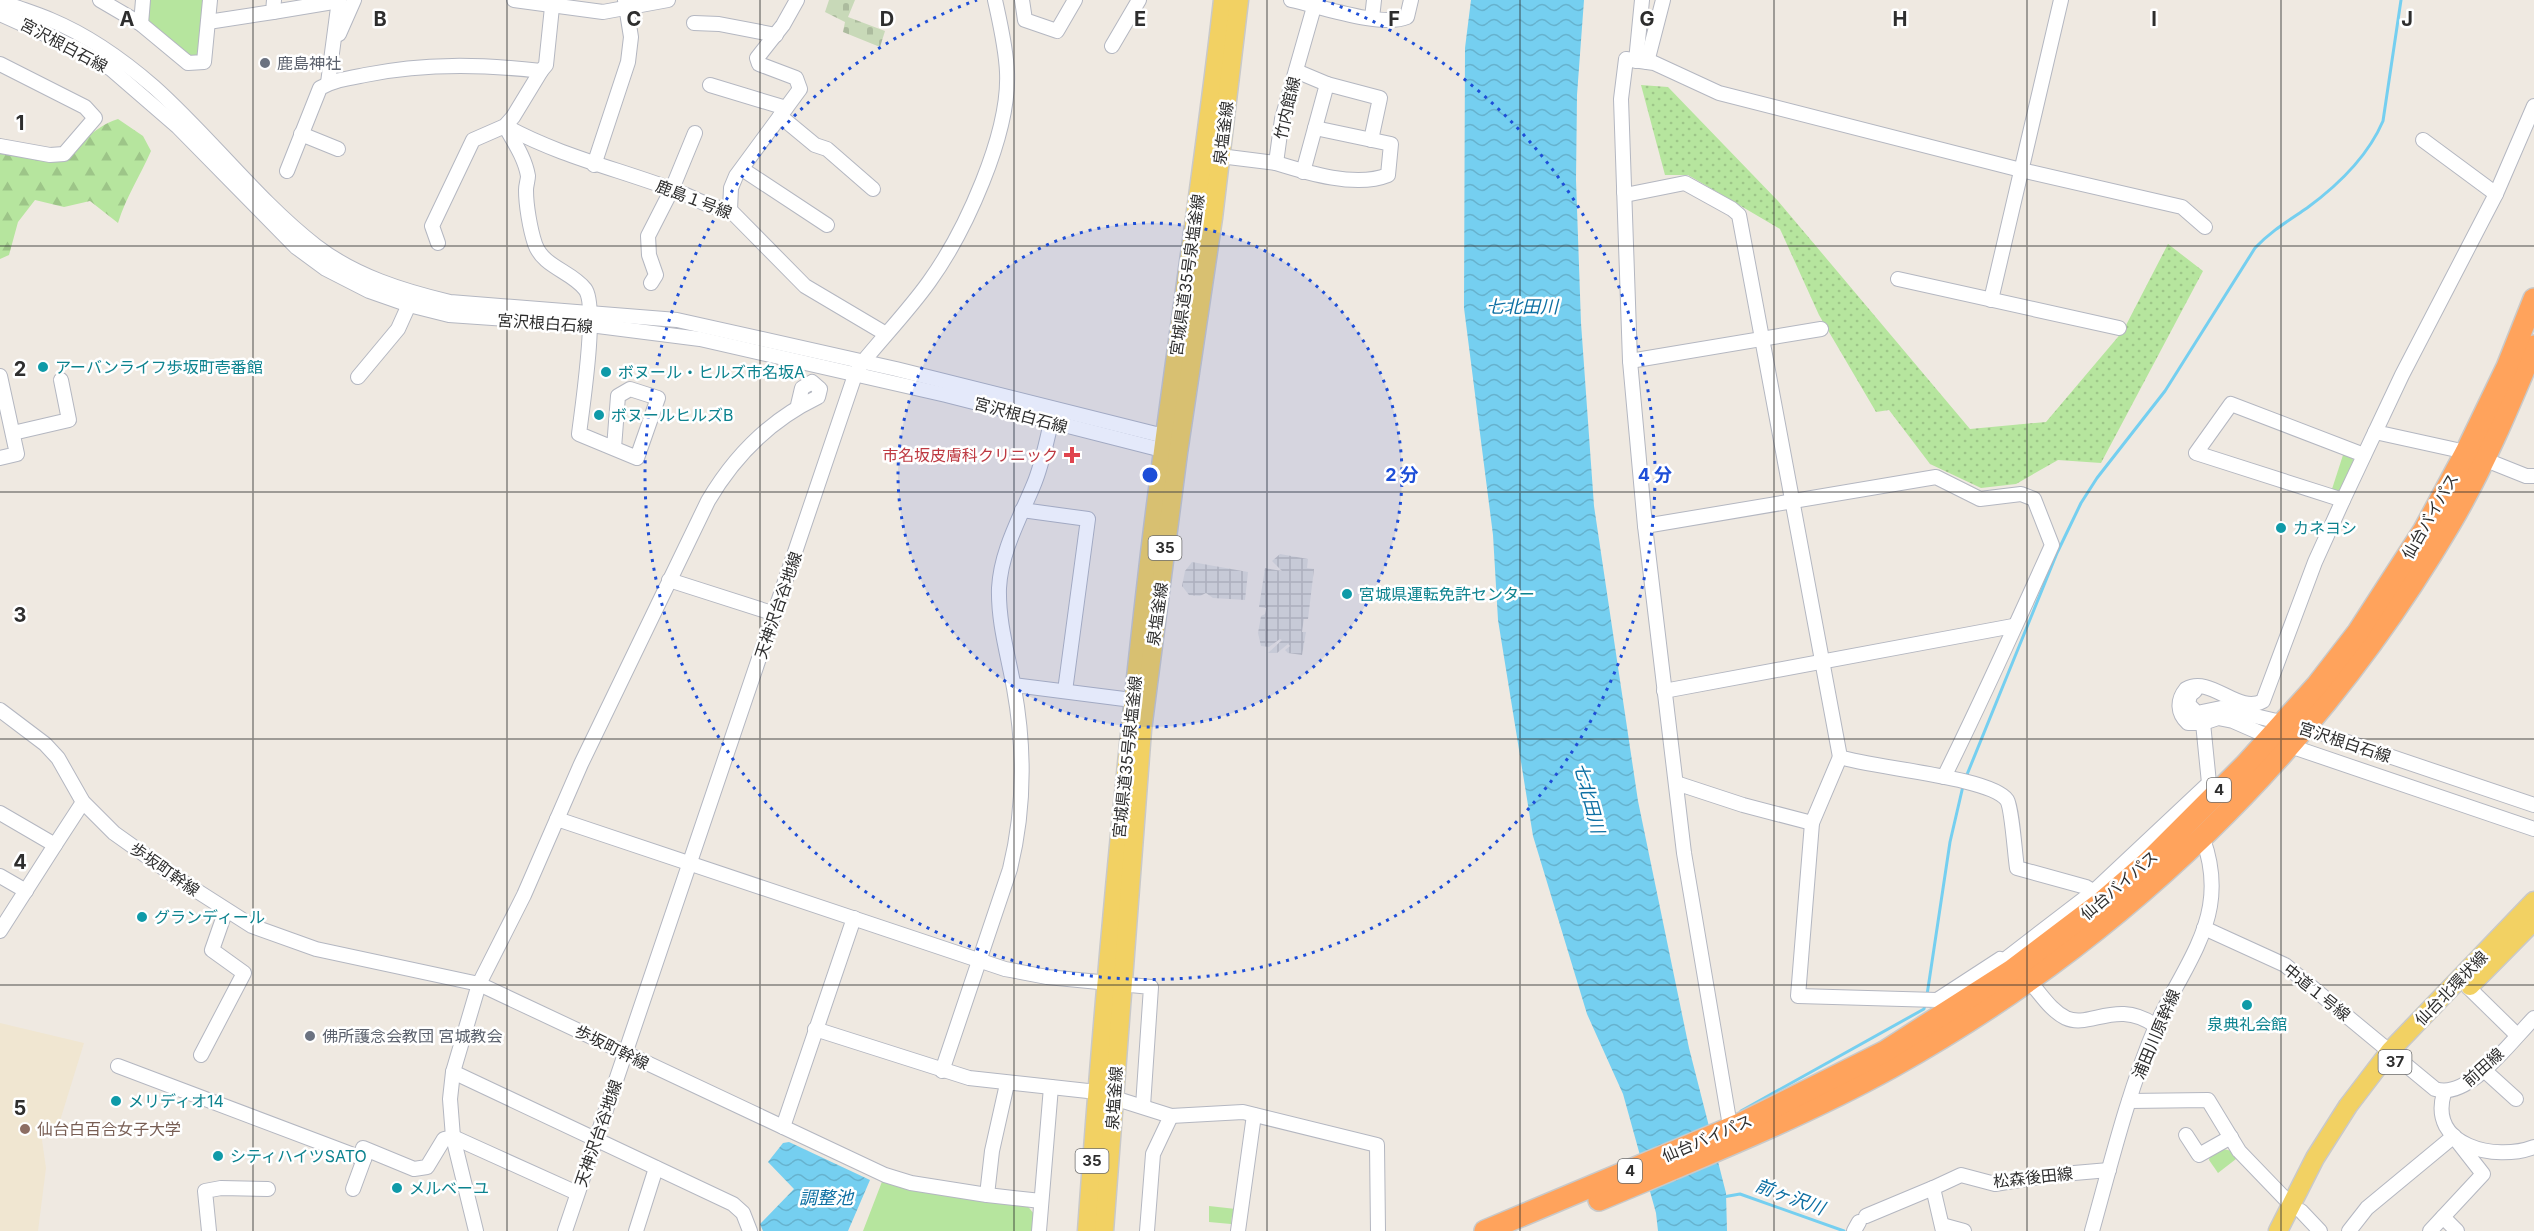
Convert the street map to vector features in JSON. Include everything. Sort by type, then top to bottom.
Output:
[{"type":"highway","name":"仙台バイパス","points":[[2015,971],[2138,898],[2203,839],[2306,728],[2370,647],[2451,522],[2476,455],[2494,396],[2534,299]]},
{"type":"highway","name":"仙台バイパス","points":[[1485,1231],[1522,1224],[1737,1128],[1893,1066],[2015,971],[2099,896],[2148,862],[2246,765],[2268,738],[2284,723],[2358,632],[2476,455],[2534,346]]},
{"type":"main road","name":"宮城県道35号泉塩釜線","points":[[1087,1231],[1106,1095],[1132,700],[1172,445],[1222,0]]},
{"type":"main road","name":"泉塩釜線","points":[[1114,983],[1172,445],[1220,156],[1239,0]]},
{"type":"main road","name":"仙台北環状線","points":[[2291,1231],[2295,1208],[2315,1158],[2348,1107],[2534,901]]},
{"type":"main road","name":"仙台北環状線","points":[[2394,1055],[2468,987],[2534,921]]},
{"type":"main road","name":"泉塩釜線","points":[[1104,1231],[1106,1095]]},
{"type":"main road","name":"仙台北環状線","points":[[2278,1231],[2295,1208]]},
{"type":"street","points":[[100,0],[141,24],[188,63],[204,62],[210,0]]},
{"type":"street","points":[[141,24],[143,0]]},
{"type":"street","points":[[208,22],[274,6],[339,0],[328,83]]},
{"type":"street","points":[[332,50],[354,0]]},
{"type":"street","points":[[514,0],[552,7],[603,12],[625,5],[668,0]]},
{"type":"street","points":[[730,210],[731,188],[742,169],[800,89],[796,78],[759,64],[757,58],[776,35],[797,0]]},
{"type":"street","name":"天神沢台谷地線","points":[[564,1231],[855,375],[862,363],[928,284],[947,256],[999,139],[1007,96],[1007,71],[995,0]]},
{"type":"street","points":[[1022,0],[1025,20],[1057,31],[1076,0]]},
{"type":"street","points":[[1112,46],[1139,0]]},
{"type":"street","points":[[1291,0],[1316,3],[1372,18],[1398,20],[1407,17],[1411,0]]},
{"type":"street","points":[[1372,18],[1374,0]]},
{"type":"street","points":[[1641,61],[1642,0]]},
{"type":"street","points":[[1641,61],[1663,0]]},
{"type":"street","points":[[1991,300],[2061,0]]},
{"type":"street","points":[[0,1],[53,21],[109,53],[152,86],[279,214],[317,246],[411,299],[590,319],[677,321],[862,363],[1172,445]]},
{"type":"street","name":"竹内館線","points":[[1220,156],[1276,164],[1282,119],[1316,3]]},
{"type":"street","points":[[594,165],[628,62],[631,38],[625,5]]},
{"type":"street","points":[[438,243],[432,226],[473,140],[505,126],[546,65],[552,7]]},
{"type":"street","name":"宮沢根白石線","points":[[0,14],[80,50],[111,69],[178,127],[296,247],[326,269],[369,291],[411,299]]},
{"type":"street","points":[[694,23],[719,24],[776,35]]},
{"type":"street","points":[[1737,1128],[1695,926],[1645,526],[1630,361],[1621,99],[1626,59],[1641,61],[1719,93],[2021,170],[2182,207],[2205,226]]},
{"type":"street","points":[[0,64],[85,107],[95,118],[64,154],[50,155],[0,146]]},
{"type":"street","points":[[287,171],[320,88],[328,83],[389,70],[440,65],[499,66],[541,71]]},
{"type":"street","points":[[1296,71],[1327,84],[1380,98],[1371,140]]},
{"type":"street","points":[[1303,172],[1327,84]]},
{"type":"street","points":[[710,85],[783,112],[814,145],[827,149],[873,189]]},
{"type":"street","points":[[1840,758],[1946,778],[1996,791],[2008,801],[2017,868],[2099,896],[2209,783],[2203,723],[2193,725],[2183,719],[2180,713],[2180,702],[2189,687],[2201,686],[2248,704],[2263,701],[2315,562],[2375,432],[2496,194],[2534,106]]},
{"type":"street","points":[[505,126],[521,154],[528,177],[526,192],[535,245],[542,256],[577,279],[588,292],[590,319],[579,434],[638,458],[658,398],[630,389],[618,396],[614,448]]},
{"type":"street","name":"鹿島１号線","points":[[505,126],[540,145],[594,165],[672,189],[718,209],[730,210],[805,286],[886,334]]},
{"type":"street","points":[[1276,164],[1320,177],[1377,179],[1388,175],[1391,144],[1315,128]]},
{"type":"street","points":[[651,283],[656,275],[649,255],[648,236],[672,189],[695,133]]},
{"type":"street","points":[[301,134],[338,149]]},
{"type":"street","points":[[2423,140],[2496,194]]},
{"type":"street","points":[[742,169],[827,225]]},
{"type":"street","points":[[1624,192],[1630,194],[1685,183],[1732,208],[1739,215],[1840,758],[1812,824],[1798,996],[1937,1000],[2000,959],[2053,1010],[2068,1019],[2126,1013],[2147,1019],[2156,1026]]},
{"type":"street","points":[[1898,279],[2119,328]]},
{"type":"street","points":[[358,377],[398,329],[411,299]]},
{"type":"street","name":"宮沢根白石線","points":[[590,319],[700,339],[946,395],[1052,423],[1172,445]]},
{"type":"street","points":[[1630,361],[1821,329]]},
{"type":"street","points":[[0,376],[17,454],[0,458]]},
{"type":"street","points":[[13,433],[69,420],[61,380]]},
{"type":"street","points":[[2343,501],[2196,453],[2231,404],[2364,455]]},
{"type":"street","points":[[476,1231],[453,1137],[450,1099],[453,1072],[479,984],[524,895],[556,819],[669,580],[722,476],[756,438],[798,405]]},
{"type":"street","points":[[942,1071],[1010,869],[1018,836],[1023,760],[1014,685],[999,606],[999,585],[1007,545],[1035,482],[1052,423]]},
{"type":"street","points":[[2375,432],[2476,455],[2526,476],[2534,476]]},
{"type":"street","points":[[1645,526],[1793,499],[1936,477],[1980,499],[2028,495],[2034,499],[2052,545],[2013,626],[1994,676],[1946,778]]},
{"type":"street","points":[[1022,510],[1088,519],[1065,691]]},
{"type":"street","points":[[669,580],[775,614]]},
{"type":"street","points":[[1664,691],[2013,626]]},
{"type":"street","points":[[1014,685],[1132,700]]},
{"type":"street","name":"宮沢根白石線","points":[[2212,690],[2200,690],[2190,696],[2188,704],[2193,711],[2201,713],[2221,708],[2306,728],[2534,805]]},
{"type":"street","name":"歩坂町幹線","points":[[0,710],[45,744],[58,758],[83,802],[114,833],[252,926],[316,949],[479,984],[885,1175],[911,1183],[1041,1201]]},
{"type":"street","name":"宮沢根白石線","points":[[2203,723],[2211,719],[2225,719],[2289,746],[2534,829]]},
{"type":"street","points":[[1676,783],[1812,824]]},
{"type":"street","points":[[0,932],[83,802]]},
{"type":"street","points":[[0,813],[55,845]]},
{"type":"street","points":[[556,819],[979,961],[1027,973],[1151,987],[1143,1106]]},
{"type":"street","name":"浦田川原幹線","points":[[2092,1231],[2129,1101],[2156,1026],[2204,928],[2213,884],[2210,858],[2203,839]]},
{"type":"street","points":[[0,876],[26,891]]},
{"type":"street","points":[[201,1055],[244,972],[212,950],[226,910]]},
{"type":"street","points":[[783,1127],[854,918]]},
{"type":"street","name":"中道１号線","points":[[2204,928],[2286,964],[2394,1055]]},
{"type":"street","points":[[2468,987],[2517,1035]]},
{"type":"street","name":"前田線","points":[[2394,1055],[2435,1089],[2444,1092],[2464,1087],[2484,1070],[2534,1018]]},
{"type":"street","points":[[815,1029],[942,1071],[1007,1084],[1106,1095],[1171,1116],[1243,1112],[1377,1145],[1378,1231]]},
{"type":"street","points":[[118,1066],[414,1169],[427,1167],[444,1140],[453,1137],[577,1193]]},
{"type":"street","points":[[2484,1070],[2516,1099]]},
{"type":"street","points":[[453,1072],[733,1204],[743,1213],[750,1231]]},
{"type":"street","points":[[987,1195],[992,1151],[1007,1084]]},
{"type":"street","points":[[1039,1231],[1050,1087]]},
{"type":"street","points":[[2430,1231],[2483,1174],[2442,1119],[2439,1109],[2444,1092]]},
{"type":"street","points":[[2129,1101],[2208,1100],[2239,1151],[2320,1231]]},
{"type":"street","points":[[1238,1231],[1254,1115]]},
{"type":"street","points":[[1147,1231],[1153,1154],[1171,1116]]},
{"type":"street","points":[[2186,1135],[2199,1155],[2231,1137]]},
{"type":"street","points":[[2456,1139],[2497,1153],[2515,1153],[2534,1146]]},
{"type":"street","points":[[2349,1231],[2367,1208],[2456,1139]]},
{"type":"street","points":[[353,1189],[365,1153]]},
{"type":"street","points":[[640,1229],[656,1168]]},
{"type":"street","name":"松森後田線","points":[[1859,1225],[1960,1175],[1995,1184],[2051,1175],[2109,1170]]},
{"type":"street","points":[[209,1231],[205,1191],[220,1188],[268,1188]]},
{"type":"street","points":[[1933,1188],[1943,1228],[1964,1231]]},
{"type":"street","points":[[2443,1217],[2457,1231]]},
{"type":"shaded area","points":[[1280,554],[1308,559],[1307,568],[1314,569],[1308,619],[1304,619],[1302,632],[1306,632],[1302,655],[1288,653],[1285,650],[1290,646],[1288,644],[1277,653],[1268,653],[1282,640],[1280,639],[1269,647],[1261,646],[1258,633],[1261,616],[1265,614],[1266,608],[1259,607],[1265,568],[1282,571],[1272,561]]},
{"type":"shaded area","points":[[1192,562],[1248,572],[1245,600],[1213,598],[1206,593],[1200,596],[1189,595],[1182,586],[1185,571]]},
{"type":"shaded area","name":"仙台白百合女子大学","points":[[0,1023],[84,1043],[59,1124],[41,1133],[46,1168],[38,1231],[0,1231]]},
{"type":"green space","points":[[149,0],[204,0],[200,55],[191,58],[147,22]]},
{"type":"green space","points":[[829,0],[855,0],[848,17],[885,31],[880,47],[843,32],[845,22],[825,12]]},
{"type":"green space","points":[[1641,85],[1668,87],[1778,201],[1970,429],[2046,422],[2123,331],[2168,244],[2203,271],[2101,463],[2058,460],[2016,484],[1981,488],[1930,464],[1889,410],[1876,412],[1819,315],[1780,229],[1688,175],[1665,175]]},
{"type":"green space","points":[[118,119],[143,136],[151,151],[118,223],[90,201],[64,207],[35,200],[18,222],[9,255],[0,259],[0,152],[58,161],[100,127]]},
{"type":"green space","points":[[2344,452],[2351,455],[2354,462],[2343,488],[2337,491],[2332,489]]},
{"type":"green space","points":[[2223,1149],[2232,1151],[2236,1159],[2218,1173],[2209,1160],[2210,1156]]},
{"type":"green space","points":[[883,1179],[936,1193],[1026,1204],[1034,1214],[1033,1231],[863,1231]]},
{"type":"green space","points":[[1209,1206],[1236,1209],[1236,1216],[1232,1216],[1231,1224],[1209,1222]]},
{"type":"water","name":"七北田川","points":[[1471,0],[1584,0],[1577,95],[1576,180],[1581,323],[1594,506],[1638,801],[1689,1048],[1726,1193],[1727,1231],[1658,1231],[1656,1213],[1623,1094],[1587,1014],[1533,836],[1498,620],[1493,535],[1464,308],[1465,48]]},
{"type":"water","name":"調整池","points":[[789,1142],[870,1180],[848,1231],[763,1231],[760,1224],[794,1189],[768,1162],[783,1143]]},
{"type":"waterway","points":[[1966,777],[2057,553],[2081,503],[2097,478],[2165,391],[2255,248],[2273,231],[2307,208],[2340,180],[2377,134],[2383,121],[2401,0]]},
{"type":"waterway","points":[[1927,995],[1950,842],[1963,786]]},
{"type":"waterway","points":[[1741,1111],[1924,1009],[1925,1004]]},
{"type":"waterway","name":"前ヶ沢川","points":[[1723,1197],[1740,1194],[1844,1231]]},
{"type":"place","name":"鹿島神社","points":[[265,63]]},
{"type":"place","name":"アーバンライフ歩坂町壱番館","points":[[43,367]]},
{"type":"place","name":"ボヌール・ヒルズ市名坂A","points":[[606,372]]},
{"type":"place","name":"ボヌールヒルズB","points":[[599,415]]},
{"type":"place","name":"市名坂皮膚科クリニック","points":[[1072,455]]},
{"type":"place","name":"カネヨシ","points":[[2281,528]]},
{"type":"place","name":"宮城県運転免許センター","points":[[1347,594]]},
{"type":"place","name":"グランディール","points":[[142,917]]},
{"type":"place","name":"泉典礼会館","points":[[2247,1005]]},
{"type":"place","name":"佛所護念会教団 宮城教会","points":[[310,1036]]},
{"type":"place","name":"メリディオ14","points":[[116,1101]]},
{"type":"place","name":"仙台白百合女子大学","points":[[25,1129]]},
{"type":"place","name":"シティハイツSATO","points":[[218,1156]]},
{"type":"place","name":"メルベーユ","points":[[397,1188]]}]
